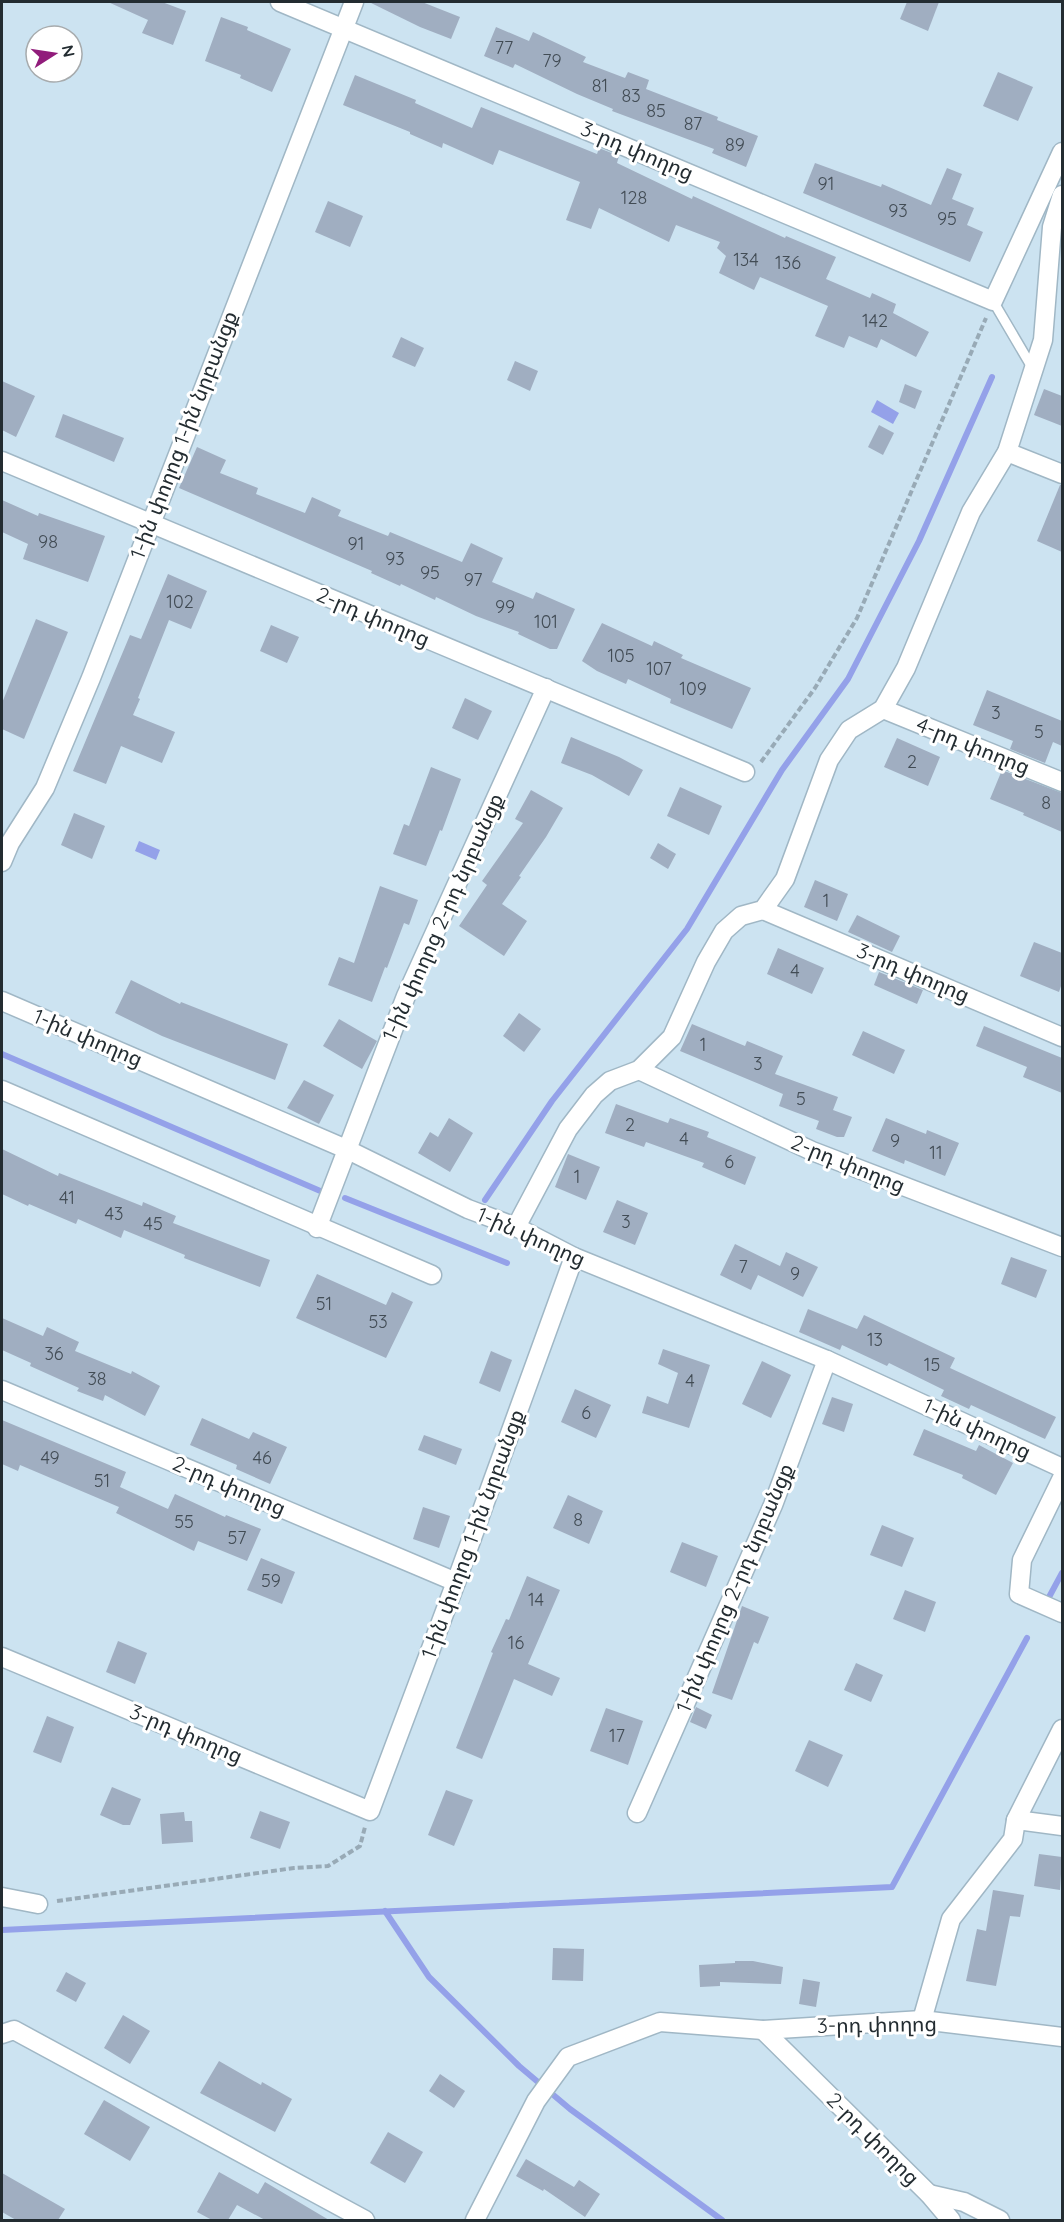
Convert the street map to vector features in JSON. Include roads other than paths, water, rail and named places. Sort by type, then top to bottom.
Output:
[{"type":"street","name":"3-րդ փողոց","points":[[280,2],[993,301]]},
{"type":"street","name":"1-ին փողոց 1-ին նրբանցք","points":[[2,862],[10,843],[45,788],[91,678],[354,2]]},
{"type":"street","points":[[993,301],[1057,182],[1062,152]]},
{"type":"street","points":[[516,1227],[568,1129],[594,1095],[610,1081],[639,1070],[672,1037],[706,962],[724,931],[741,916],[763,910],[785,879],[829,760],[849,730],[883,710],[906,668],[971,513],[1007,452],[1042,340],[1052,228],[1062,195]]},
{"type":"street","points":[[1007,452],[1062,474]]},
{"type":"street","name":"2-րդ փողոց","points":[[2,461],[746,772]]},
{"type":"street","name":"1-ին փողոց 2-րդ նրբանցք","points":[[317,1228],[406,996],[546,688]]},
{"type":"street","name":"4-րդ փողոց","points":[[883,710],[1062,782]]},
{"type":"street","name":"3-րդ փողոց","points":[[763,910],[1062,1037]]},
{"type":"street","name":"1-ին փողոց","points":[[2,1001],[346,1149],[468,1209],[516,1227],[574,1257],[827,1360],[1062,1468]]},
{"type":"street","name":"2-րդ փողոց","points":[[639,1070],[812,1151],[1062,1247]]},
{"type":"street","points":[[2,1090],[317,1228],[432,1275]]},
{"type":"street","name":"1-ին փողոց 1-ին նրբանցք","points":[[370,1811],[574,1257]]},
{"type":"street","name":"1-ին փողոց 2-րդ նրբանցք","points":[[637,1813],[773,1505],[827,1360]]},
{"type":"street","name":"2-րդ փողոց","points":[[2,1390],[456,1582]]},
{"type":"street","points":[[1062,1478],[1022,1560],[1019,1594],[1062,1613]]},
{"type":"street","name":"3-րդ փողոց","points":[[2,1657],[370,1811]]},
{"type":"street","points":[[922,2020],[951,1919],[1013,1839],[1017,1820],[1062,1729]]},
{"type":"street","points":[[1017,1820],[1062,1826]]},
{"type":"street","points":[[2,1897],[38,1904]]},
{"type":"street","name":"3-րդ փողոց","points":[[474,2220],[536,2102],[568,2057],[660,2022],[764,2030],[922,2020],[1062,2037]]},
{"type":"street","name":"2-րդ փողոց","points":[[764,2030],[929,2194],[964,2202],[1000,2220]]},
{"type":"street","points":[[8,2032],[365,2220]]},
{"type":"street","points":[[929,2194],[951,2220]]},
{"type":"lane","points":[[993,301],[1033,369]]},
{"type":"water","points":[[877,400],[899,413],[893,424],[871,412]]},
{"type":"water","points":[[139,841],[160,850],[156,860],[135,851]]},
{"type":"waterway","points":[[485,1200],[552,1101],[687,929],[782,770],[848,679],[919,541],[992,377]]},
{"type":"waterway","points":[[2,1054],[325,1193]]},
{"type":"waterway","points":[[345,1198],[507,1263]]},
{"type":"waterway","points":[[1048,1599],[1062,1573]]},
{"type":"waterway","points":[[2,1930],[892,1887],[1027,1638]]},
{"type":"waterway","points":[[385,1911],[429,1977],[519,2066],[570,2109],[722,2220]]}]
